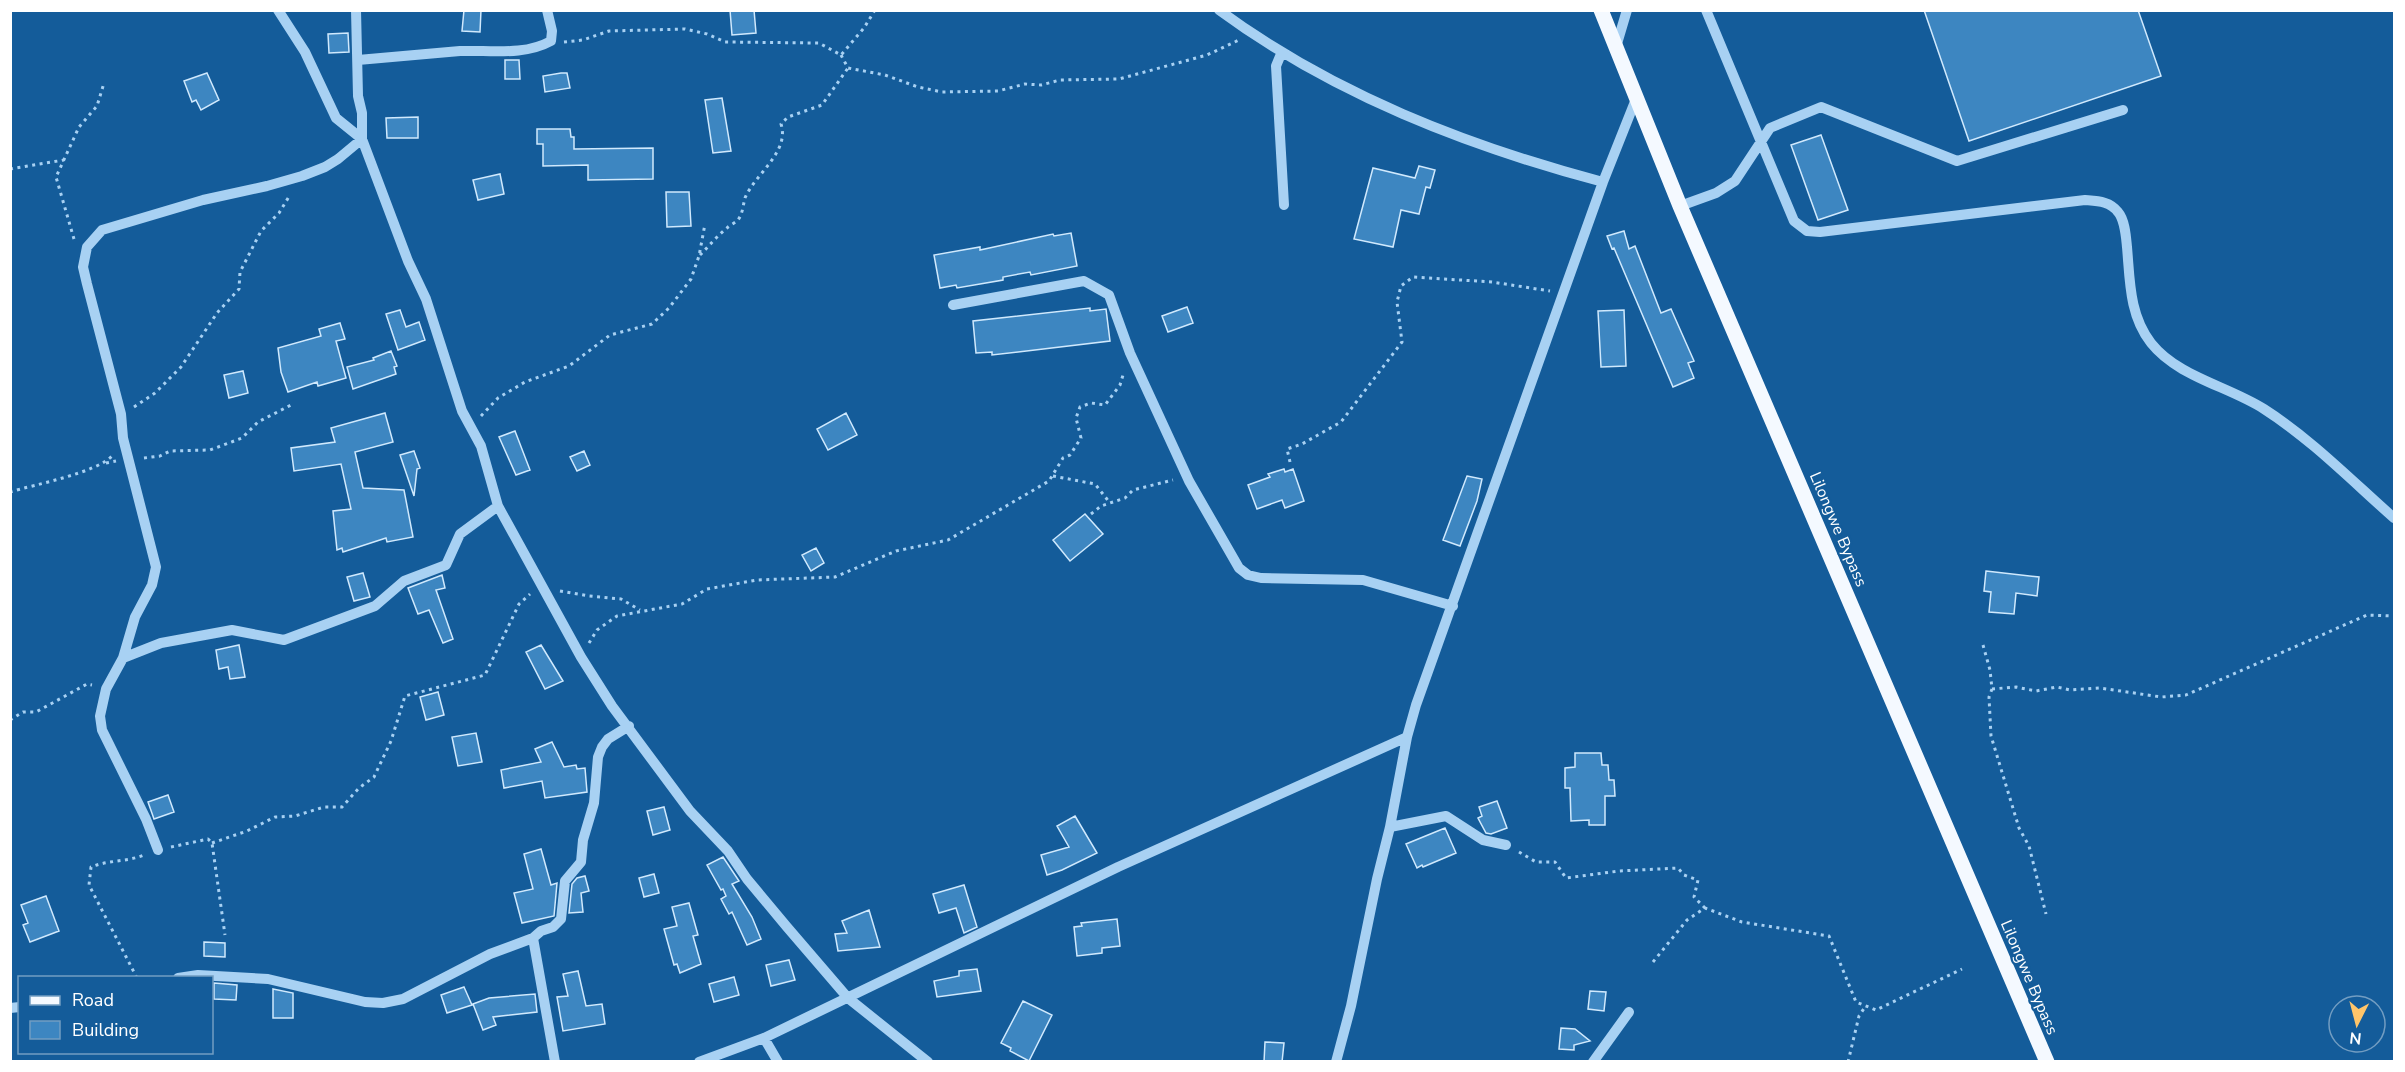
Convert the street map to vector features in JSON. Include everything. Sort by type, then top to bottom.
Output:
[{"type":"main road","name":"Lilongwe Bypass","points":[[1602,10],[1680,206],[2047,1062]]},
{"type":"street","points":[[278,10],[305,52],[336,118],[362,139]]},
{"type":"street","points":[[356,10],[358,96],[362,114],[362,139],[408,261],[426,299],[462,411],[481,446],[498,506],[581,657],[612,706],[690,811],[728,851],[747,879],[848,998],[928,1062]]},
{"type":"street","points":[[358,60],[539,48],[551,41],[552,31],[547,10]]},
{"type":"street","points":[[1219,10],[1281,54],[1390,109],[1461,138],[1541,166],[1603,182]]},
{"type":"street","points":[[1616,48],[1627,10]]},
{"type":"street","points":[[1706,10],[1794,221],[1807,231],[1820,232],[2085,200],[2105,202],[2119,212],[2125,232],[2132,302],[2141,330],[2161,357],[2273,415],[2394,518]]},
{"type":"street","points":[[1281,54],[1276,66],[1284,206]]},
{"type":"street","points":[[1336,1062],[1351,1006],[1407,737],[1416,705],[1603,182],[1636,99]]},
{"type":"street","points":[[1680,206],[1716,193],[1735,181],[1770,128],[1821,107],[1957,161],[2123,110]]},
{"type":"street","points":[[158,850],[146,819],[102,730],[100,716],[106,689],[123,658],[135,617],[153,585],[156,567],[123,438],[121,414],[87,284],[84,267],[87,247],[102,230],[203,200],[267,186],[325,168],[362,139]]},
{"type":"street","points":[[953,305],[1084,281],[1109,295],[1130,353],[1190,481],[1239,568],[1248,575],[1261,578],[1363,580],[1453,606]]},
{"type":"street","points":[[123,658],[161,643],[232,630],[284,640],[375,606],[404,581],[446,566],[460,534],[498,506]]},
{"type":"street","points":[[191,976],[268,979],[365,1002],[383,1003],[403,999],[490,954],[533,938],[541,931],[553,927],[561,920],[565,881],[581,861],[583,840],[594,803],[602,747],[608,739],[629,726]]},
{"type":"street","points":[[699,1062],[764,1038],[1118,867],[1407,737]]},
{"type":"street","points":[[1390,827],[1446,816],[1483,840],[1506,845]]},
{"type":"street","points":[[533,938],[555,1062]]},
{"type":"street","points":[[1593,1062],[1629,1012]]},
{"type":"street","points":[[764,1038],[778,1062]]},
{"type":"path","points":[[841,55],[864,28],[875,10]]},
{"type":"path","points":[[551,41],[561,43],[583,40],[609,31],[685,30],[707,34],[725,42],[819,43],[841,55],[848,68]]},
{"type":"path","points":[[848,68],[885,75],[918,87],[942,92],[998,91],[1025,84],[1041,85],[1060,80],[1119,78],[1207,55],[1251,34]]},
{"type":"path","points":[[699,256],[737,221],[744,209],[745,199],[759,174],[775,156],[784,132],[781,124],[788,117],[822,105],[848,68]]},
{"type":"path","points":[[87,247],[76,244],[56,177],[79,127],[97,106],[104,83]]},
{"type":"path","points":[[10,169],[64,160]]},
{"type":"path","points":[[121,414],[143,403],[181,367],[217,313],[239,289],[240,272],[261,231],[279,213],[303,176]]},
{"type":"path","points":[[470,428],[498,398],[525,382],[569,366],[610,335],[652,324],[679,296],[691,279],[699,256],[705,224]]},
{"type":"path","points":[[1290,462],[1287,448],[1302,444],[1341,422],[1402,342],[1397,302],[1401,286],[1413,277],[1492,282],[1564,293]]},
{"type":"path","points":[[581,657],[597,630],[617,616],[682,604],[707,589],[747,581],[835,577],[896,551],[948,540],[1049,481],[1063,458],[1070,454],[1081,438],[1076,418],[1080,407],[1091,403],[1105,405],[1120,385],[1130,353]]},
{"type":"path","points":[[10,492],[90,470],[106,463],[160,456],[170,451],[210,450],[242,438],[258,422],[291,405]]},
{"type":"path","points":[[106,463],[116,452],[123,438]]},
{"type":"path","points":[[1053,476],[1095,484],[1110,503]]},
{"type":"path","points":[[1090,514],[1125,498],[1133,490],[1173,480],[1190,481]]},
{"type":"path","points":[[212,843],[247,831],[274,817],[295,816],[324,807],[342,807],[359,788],[374,777],[391,741],[405,696],[485,675],[519,604],[543,588],[621,599],[641,611]]},
{"type":"path","points":[[1992,689],[2100,688],[2161,698],[2186,695],[2367,615],[2394,616]]},
{"type":"path","points":[[1983,645],[1990,670],[1992,689],[1989,697],[1991,736],[2019,828],[2029,846],[2046,914]]},
{"type":"path","points":[[10,720],[23,712],[36,712],[87,684],[106,689]]},
{"type":"path","points":[[136,976],[89,885],[91,867],[103,862],[130,860],[158,850],[208,839],[212,843],[225,935]]},
{"type":"path","points":[[1506,845],[1536,862],[1556,862],[1566,878],[1619,870],[1678,868],[1684,875],[1698,880],[1694,897],[1705,908],[1742,922],[1829,936],[1856,1002],[1876,1010],[1962,969]]},
{"type":"path","points":[[1653,962],[1687,920],[1705,908]]},
{"type":"path","points":[[1848,1062],[1859,1016],[1865,1007]]},
{"type":"building","points":[[464,10],[481,10],[480,32],[462,31]]},
{"type":"building","points":[[730,10],[754,10],[756,33],[732,35]]},
{"type":"building","points":[[1924,10],[2138,10],[2161,76],[1969,141]]},
{"type":"building","points":[[348,33],[349,52],[329,53],[328,34]]},
{"type":"building","points":[[505,60],[519,60],[520,79],[505,79]]},
{"type":"building","points":[[207,73],[219,100],[201,110],[196,100],[192,102],[184,81]]},
{"type":"building","points":[[567,73],[570,88],[545,92],[543,76]]},
{"type":"building","points":[[722,98],[731,151],[713,153],[705,100]]},
{"type":"building","points":[[418,117],[418,138],[387,138],[386,118]]},
{"type":"building","points":[[537,129],[570,129],[571,137],[574,137],[574,149],[653,148],[653,179],[588,180],[588,165],[543,166],[543,144],[537,144]]},
{"type":"building","points":[[1821,135],[1848,210],[1818,220],[1791,145]]},
{"type":"building","points":[[1419,166],[1435,170],[1430,188],[1426,187],[1419,214],[1401,210],[1393,247],[1354,239],[1373,168],[1415,178]]},
{"type":"building","points":[[500,174],[504,194],[478,200],[473,180]]},
{"type":"building","points":[[666,192],[689,192],[691,226],[667,227]]},
{"type":"building","points":[[1624,231],[1629,249],[1635,246],[1661,313],[1671,309],[1694,361],[1688,363],[1694,378],[1673,387],[1607,236]]},
{"type":"building","points":[[1071,233],[1077,266],[1031,275],[1030,272],[1003,277],[1003,280],[957,288],[956,285],[940,288],[934,255],[980,247],[980,250],[1053,234],[1054,236]]},
{"type":"building","points":[[1187,307],[1193,323],[1168,332],[1162,316]]},
{"type":"building","points":[[1090,308],[1090,311],[1106,309],[1110,341],[992,355],[992,352],[976,353],[973,321]]},
{"type":"building","points":[[400,310],[406,327],[419,322],[425,340],[398,350],[386,314]]},
{"type":"building","points":[[1624,310],[1626,366],[1601,367],[1598,311]]},
{"type":"building","points":[[340,323],[345,339],[336,341],[346,378],[318,386],[317,382],[288,392],[281,372],[278,348],[321,336],[319,329]]},
{"type":"building","points":[[391,351],[397,366],[394,367],[396,374],[353,389],[347,367],[374,360],[373,358]]},
{"type":"building","points":[[243,371],[248,393],[229,398],[224,375]]},
{"type":"building","points":[[385,413],[393,442],[355,452],[363,488],[404,490],[413,537],[387,542],[386,538],[343,552],[342,548],[337,550],[333,511],[351,509],[341,464],[294,471],[291,448],[335,442],[331,428]]},
{"type":"building","points":[[846,413],[857,435],[828,450],[817,429]]},
{"type":"building","points":[[515,431],[530,470],[516,475],[499,437]]},
{"type":"building","points":[[414,451],[420,468],[417,469],[414,496],[400,455]]},
{"type":"building","points":[[584,451],[590,465],[577,471],[570,457]]},
{"type":"building","points":[[1284,469],[1285,472],[1293,469],[1304,501],[1285,508],[1282,500],[1257,509],[1248,485],[1270,477],[1268,474]]},
{"type":"building","points":[[1467,476],[1482,479],[1477,501],[1460,546],[1443,540]]},
{"type":"building","points":[[1085,514],[1103,534],[1070,561],[1053,540]]},
{"type":"building","points":[[816,548],[824,563],[811,571],[802,555]]},
{"type":"building","points":[[1986,571],[2039,577],[2037,596],[2016,593],[2014,614],[1989,612],[1991,592],[1984,591]]},
{"type":"building","points":[[363,573],[370,597],[354,601],[347,577]]},
{"type":"building","points":[[442,575],[445,588],[436,590],[453,639],[443,643],[429,610],[418,614],[408,588]]},
{"type":"building","points":[[239,645],[245,677],[230,679],[228,667],[219,669],[216,650]]},
{"type":"building","points":[[541,645],[563,681],[545,689],[526,652]]},
{"type":"building","points":[[438,692],[444,715],[426,720],[420,697]]},
{"type":"building","points":[[476,733],[482,762],[458,766],[452,737]]},
{"type":"building","points":[[552,742],[564,767],[576,765],[577,769],[585,768],[587,792],[545,798],[542,781],[504,788],[501,770],[541,762],[535,749]]},
{"type":"building","points":[[1575,753],[1601,753],[1602,765],[1608,765],[1609,780],[1614,780],[1615,796],[1605,796],[1605,825],[1589,825],[1589,820],[1571,821],[1570,788],[1565,788],[1565,768],[1575,767]]},
{"type":"building","points":[[168,795],[174,812],[154,819],[148,802]]},
{"type":"building","points":[[1497,801],[1507,828],[1491,834],[1486,833],[1478,818],[1482,816],[1479,807]]},
{"type":"building","points":[[664,807],[670,830],[653,835],[647,811]]},
{"type":"building","points":[[1075,816],[1097,853],[1047,875],[1041,855],[1069,847],[1057,826]]},
{"type":"building","points":[[1445,828],[1456,853],[1417,868],[1406,844]]},
{"type":"building","points":[[541,849],[551,885],[557,883],[554,916],[522,923],[514,893],[533,889],[524,854]]},
{"type":"building","points":[[723,857],[739,881],[732,884],[752,917],[761,939],[747,945],[732,912],[729,914],[721,899],[726,896],[723,889],[721,890],[707,865]]},
{"type":"building","points":[[654,874],[659,893],[644,897],[639,878]]},
{"type":"building","points":[[585,876],[589,891],[581,893],[583,912],[569,913],[572,884],[577,878]]},
{"type":"building","points":[[964,885],[977,927],[964,933],[956,908],[939,913],[933,894]]},
{"type":"building","points":[[46,896],[59,931],[30,942],[23,925],[28,923],[21,905]]},
{"type":"building","points":[[689,903],[698,935],[693,936],[701,964],[680,973],[677,964],[674,965],[664,929],[677,926],[672,907]]},
{"type":"building","points":[[869,910],[880,947],[838,951],[835,934],[847,933],[842,921]]},
{"type":"building","points":[[1117,919],[1120,946],[1102,948],[1102,953],[1077,956],[1074,927],[1082,926],[1081,923]]},
{"type":"building","points":[[204,942],[225,943],[225,957],[204,956]]},
{"type":"building","points":[[789,960],[795,980],[771,986],[766,965]]},
{"type":"building","points":[[977,969],[981,991],[937,997],[934,981],[959,976],[959,971]]},
{"type":"building","points":[[578,971],[586,1006],[602,1004],[605,1024],[563,1031],[557,997],[568,996],[563,974]]},
{"type":"building","points":[[734,977],[739,995],[714,1002],[709,984]]},
{"type":"building","points":[[214,983],[237,985],[236,1000],[214,999]]},
{"type":"building","points":[[464,987],[472,1005],[447,1013],[441,995]]},
{"type":"building","points":[[273,989],[293,993],[293,1018],[273,1018]]},
{"type":"building","points":[[1590,991],[1606,992],[1604,1011],[1588,1009]]},
{"type":"building","points":[[535,994],[537,1012],[493,1017],[496,1025],[483,1030],[473,1004],[489,998]]},
{"type":"building","points":[[1023,1001],[1052,1015],[1029,1061],[1010,1051],[1011,1048],[1001,1043]]},
{"type":"building","points":[[1561,1028],[1575,1029],[1590,1041],[1574,1045],[1574,1050],[1559,1049]]},
{"type":"building","points":[[1265,1042],[1284,1043],[1282,1062],[1264,1062]]}]
